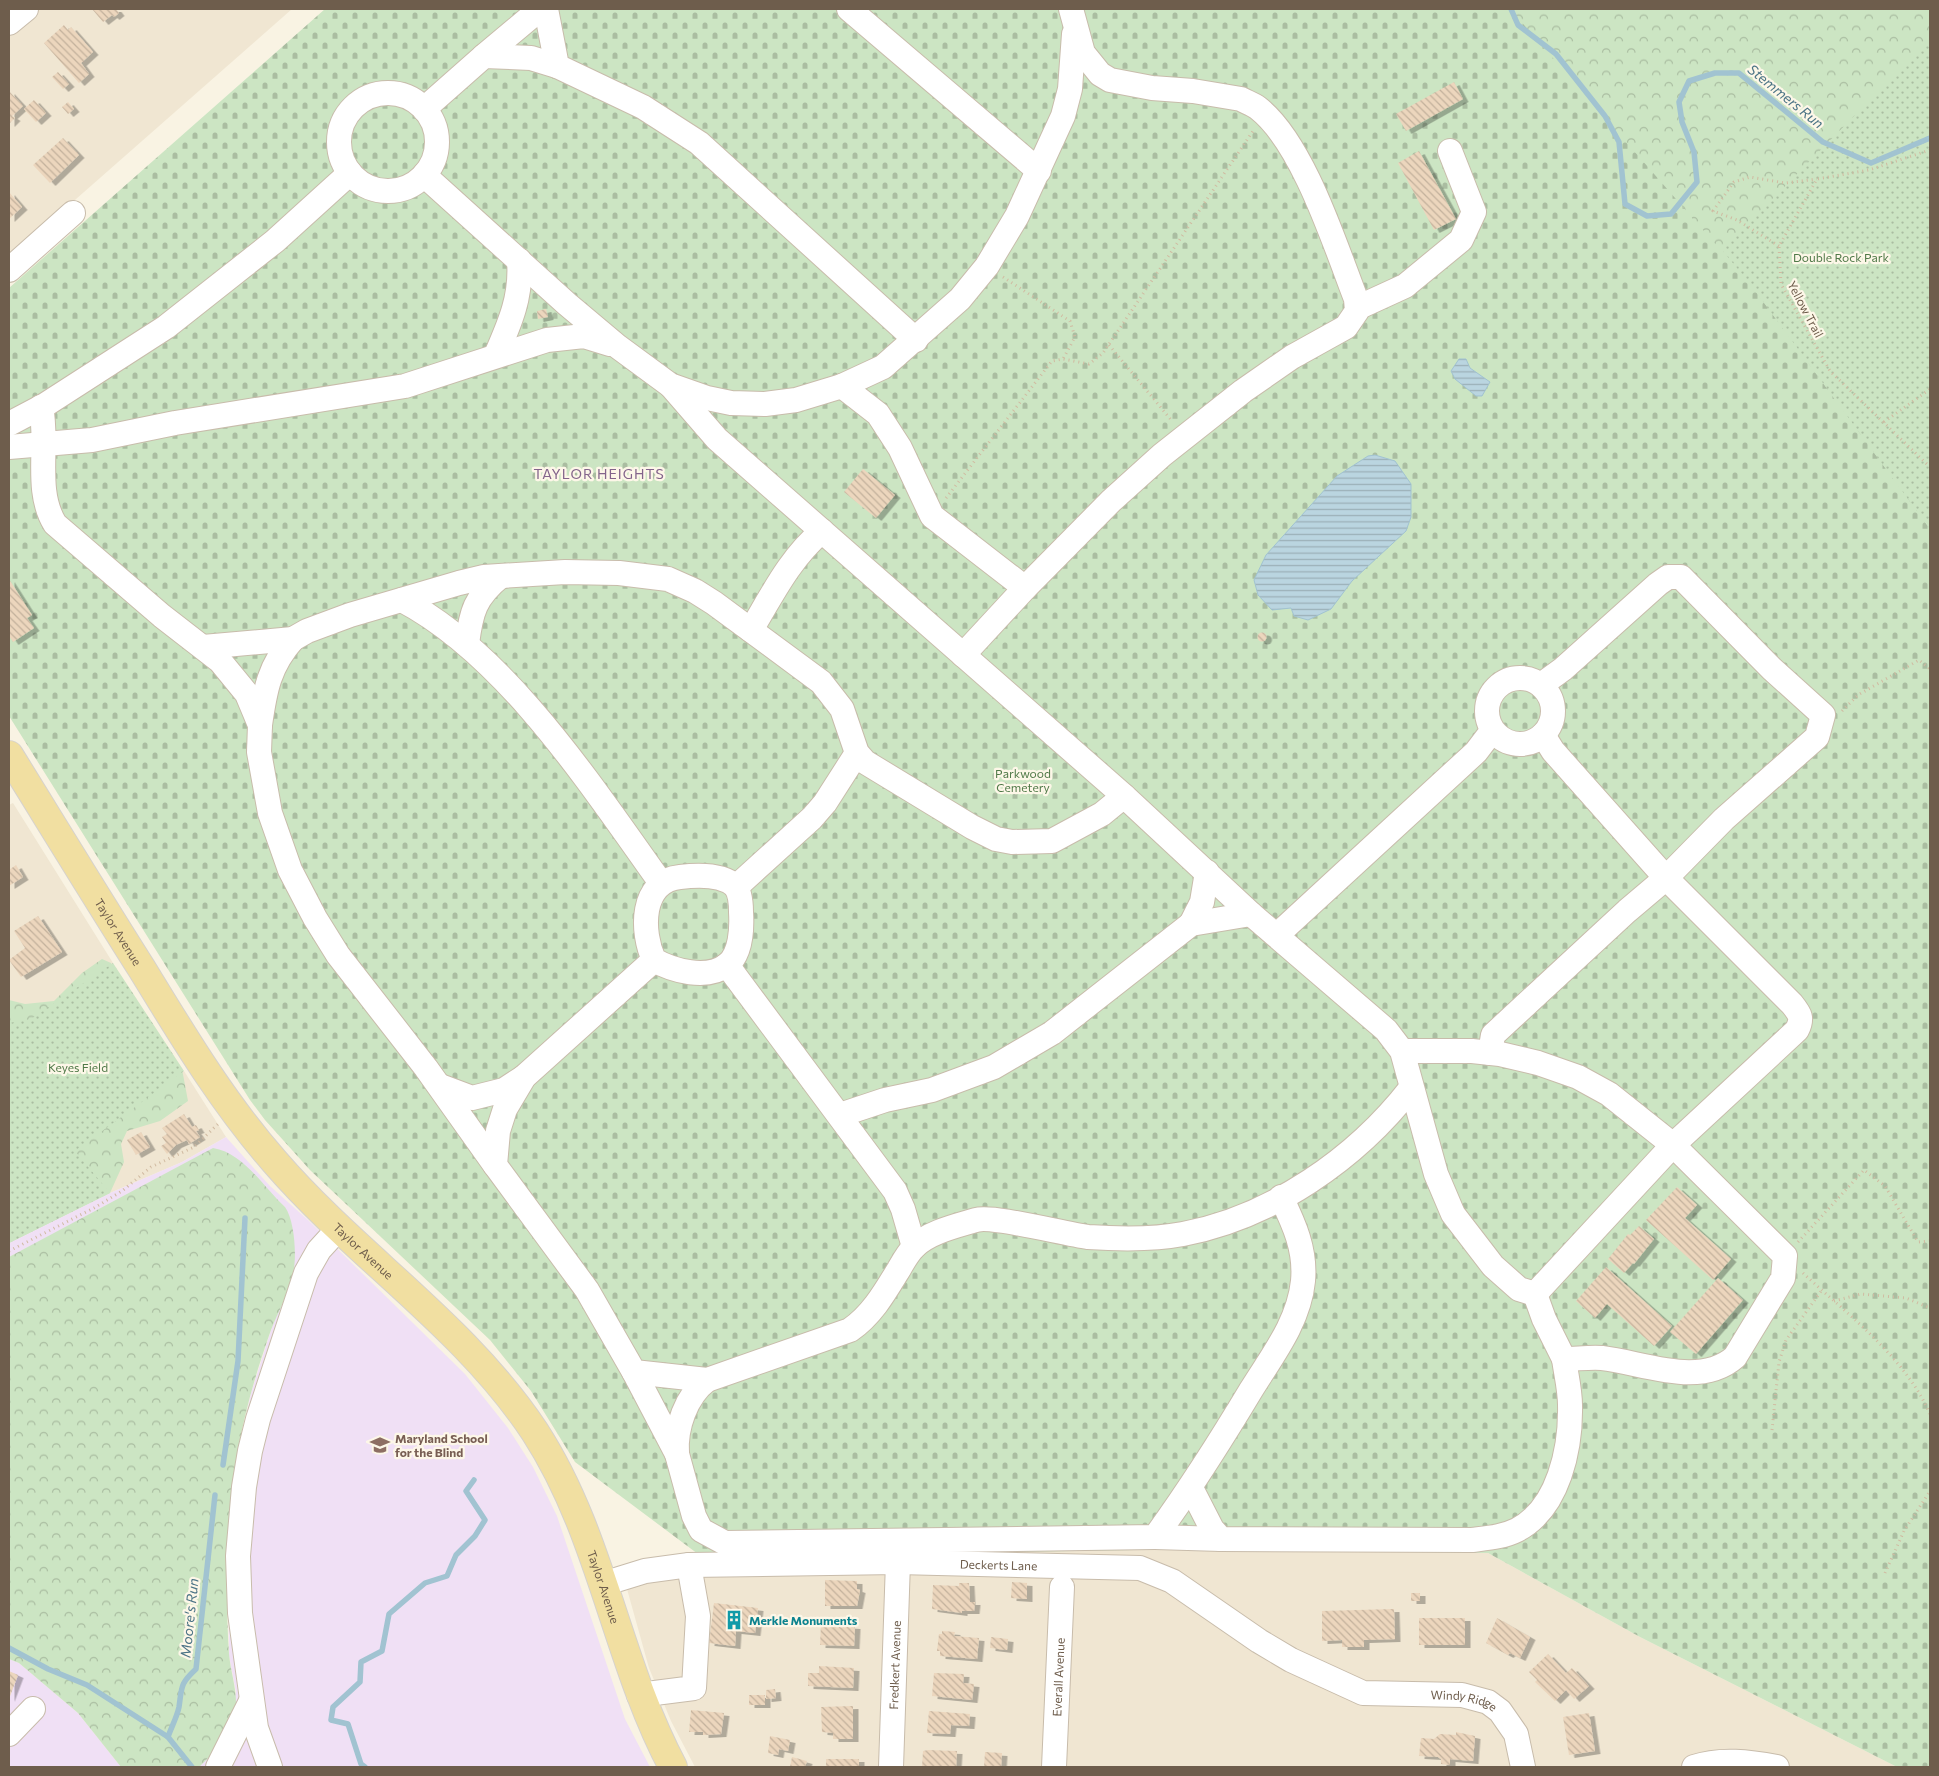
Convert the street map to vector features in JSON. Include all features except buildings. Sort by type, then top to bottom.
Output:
[{"type":"main road","name":"Taylor Avenue","points":[[9,755],[170,1014],[234,1110],[276,1164],[456,1336],[519,1409],[566,1484],[590,1543],[639,1695],[673,1767]]},
{"type":"street","points":[[9,24],[26,9]]},
{"type":"street","points":[[424,109],[540,9]]},
{"type":"street","points":[[546,9],[557,66]]},
{"type":"street","points":[[849,9],[1039,171]]},
{"type":"street","points":[[670,385],[707,398],[731,403],[765,404],[796,400],[842,386],[884,367],[916,340],[960,299],[986,266],[1017,216],[1039,171],[1054,140],[1070,90],[1073,18]]},
{"type":"street","points":[[963,655],[1025,588],[1111,501],[1184,437],[1243,391],[1292,357],[1346,327],[1357,311],[1356,299],[1308,180],[1289,146],[1265,114],[1257,107],[1241,99],[1193,91],[1152,88],[1110,80],[1100,74],[1083,53],[1073,18]]},
{"type":"street","points":[[484,56],[531,58],[557,66],[643,107],[699,143],[916,340]]},
{"type":"street","points":[[383,93],[399,94],[413,100],[424,109],[431,119],[437,142],[436,154],[424,175],[413,184],[400,189],[386,191],[372,188],[360,182],[350,173],[342,160],[339,145],[340,130],[346,116],[356,105],[369,97],[383,93]]},
{"type":"street","points":[[1357,308],[1405,286],[1461,240],[1474,212],[1450,152]]},
{"type":"street","points":[[9,424],[41,407],[166,327],[274,242],[350,173]]},
{"type":"street","points":[[424,175],[617,346],[670,385],[717,439],[1124,796],[1251,914],[1386,1030],[1402,1051],[1436,1174],[1453,1214],[1493,1266],[1519,1289],[1535,1294]]},
{"type":"street","points":[[9,270],[72,213]]},
{"type":"street","points":[[496,355],[515,312],[520,274],[519,260]]},
{"type":"street","points":[[9,447],[92,440],[175,423],[405,386],[547,340],[584,336],[617,346]]},
{"type":"street","points":[[842,386],[878,414],[900,448],[932,516],[1025,588]]},
{"type":"street","points":[[41,407],[44,424],[45,500],[48,513],[55,524],[162,616],[203,647],[234,676],[246,694],[260,725]]},
{"type":"street","points":[[751,630],[790,565],[807,543],[822,531]]},
{"type":"street","points":[[677,1454],[634,1372],[587,1290],[495,1165],[440,1086],[338,954],[315,918],[290,870],[270,814],[259,752],[260,725],[265,689],[280,654],[293,639],[307,631],[333,621],[459,583],[501,576],[565,572],[619,573],[668,579],[695,591],[821,682],[833,695],[847,721],[857,753],[865,762],[972,827],[996,839],[1012,842],[1052,841],[1102,814],[1124,796]]},
{"type":"street","points":[[467,644],[470,621],[477,599],[485,589],[501,576]]},
{"type":"street","points":[[1490,1053],[1492,1036],[1627,911],[1666,878],[1724,819],[1817,737],[1823,716],[1772,670],[1681,577],[1668,577],[1658,584],[1563,669],[1541,685]]},
{"type":"street","points":[[402,600],[442,623],[467,644],[541,723],[661,883]]},
{"type":"street","points":[[203,647],[293,639]]},
{"type":"street","points":[[1523,678],[1541,685],[1551,701],[1552,719],[1543,735],[1531,742],[1517,744],[1503,740],[1492,731],[1486,713],[1490,694],[1504,681],[1523,678]]},
{"type":"street","points":[[1277,935],[1476,752],[1492,731]]},
{"type":"street","points":[[1535,1294],[1673,1146],[1797,1030],[1800,1023],[1800,1014],[1666,878],[1553,751],[1543,735]]},
{"type":"street","points":[[736,887],[812,818],[825,803],[857,753]]},
{"type":"street","points":[[840,1115],[885,1100],[932,1090],[994,1067],[1052,1033],[1191,924],[1204,895],[1208,872]]},
{"type":"street","points":[[697,876],[724,880],[736,887],[740,901],[742,928],[739,943],[727,965],[713,971],[677,971],[654,960],[647,944],[646,917],[654,890],[661,883],[678,877],[697,876]]},
{"type":"street","points":[[1191,924],[1251,914]]},
{"type":"street","points":[[440,1086],[472,1098],[504,1090],[524,1077],[654,960]]},
{"type":"street","points":[[727,965],[895,1191],[903,1209],[914,1247]]},
{"type":"street","points":[[1402,1051],[1490,1053],[1538,1063],[1578,1077],[1608,1094],[1673,1146],[1785,1256],[1783,1278],[1735,1357],[1726,1365],[1712,1370],[1686,1372],[1601,1358],[1564,1359]]},
{"type":"street","points":[[495,1165],[500,1124],[505,1109],[524,1077]]},
{"type":"street","points":[[634,1372],[707,1380],[830,1338],[855,1326],[876,1306],[914,1247],[932,1236],[979,1219],[1086,1236],[1122,1239],[1182,1235],[1243,1216],[1308,1181],[1365,1139],[1390,1115],[1411,1088]]},
{"type":"street","points":[[1155,1537],[1191,1488],[1285,1336],[1300,1300],[1303,1282],[1302,1253],[1292,1220],[1281,1197]]},
{"type":"street","points":[[270,1767],[256,1728],[240,1613],[238,1556],[250,1451],[282,1341],[306,1273],[319,1250],[340,1227]]},
{"type":"street","points":[[707,1380],[693,1394],[680,1423],[676,1440],[677,1454],[694,1516],[701,1530],[725,1543],[1155,1537],[1472,1540],[1497,1537],[1518,1529],[1541,1510],[1559,1478],[1568,1438],[1570,1404],[1564,1359],[1544,1319],[1535,1294]]},
{"type":"street","points":[[1191,1488],[1212,1530],[1222,1539]]},
{"type":"street","name":"Deckerts Lane","points":[[603,1584],[645,1571],[689,1565],[898,1562],[1124,1566],[1140,1568],[1172,1581],[1259,1641],[1291,1660],[1362,1693]]},
{"type":"street","name":"Fredkert Avenue","points":[[891,1767],[898,1562]]},
{"type":"street","points":[[639,1695],[694,1688],[698,1616],[689,1565]]},
{"type":"street","name":"Everall Avenue","points":[[1054,1767],[1062,1587]]},
{"type":"street","name":"Windy Ridge","points":[[1362,1693],[1462,1694],[1488,1702],[1500,1711],[1516,1734],[1523,1767]]},
{"type":"street","points":[[218,1767],[251,1701]]},
{"type":"street","points":[[9,1734],[33,1709]]},
{"type":"street","points":[[1694,1767],[1717,1762],[1736,1762],[1777,1767]]},
{"type":"path","points":[[932,516],[1052,361],[1063,359],[1089,364],[1103,354],[1265,114]]},
{"type":"path","points":[[1817,179],[1779,246],[1738,220],[1713,211],[1734,182],[1750,177],[1785,183],[1817,179],[1869,170],[1930,150]]},
{"type":"path","name":"Yellow Trail","points":[[1779,246],[1781,284],[1830,371],[1930,466]]},
{"type":"path","points":[[986,266],[1070,321],[1075,337],[1063,359]]},
{"type":"path","points":[[1109,345],[1184,437]]},
{"type":"path","points":[[1884,422],[1930,390]]},
{"type":"path","points":[[1817,737],[1858,695],[1919,660],[1930,669]]},
{"type":"path","points":[[9,1252],[94,1208],[122,1191],[151,1168],[194,1147],[234,1110]]},
{"type":"path","points":[[1930,1241],[1918,1242],[1885,1186],[1864,1170],[1785,1256],[1888,1353],[1930,1407]]},
{"type":"path","points":[[1772,1430],[1779,1362],[1786,1340],[1822,1290]]},
{"type":"path","points":[[1833,1301],[1861,1294],[1906,1298],[1930,1308]]},
{"type":"path","points":[[1921,1393],[1930,1414]]},
{"type":"path","points":[[1885,1573],[1904,1531],[1930,1491]]},
{"type":"shaded area","points":[[9,9],[292,9],[9,258]]},
{"type":"shaded area","points":[[13,803],[113,963],[31,1019],[9,1023],[9,805]]},
{"type":"shaded area","points":[[184,1071],[226,1137],[182,1162],[110,1193],[75,1152]]},
{"type":"shaded area","name":"Maryland School for the Blind","points":[[226,1137],[270,1186],[308,1220],[465,1374],[508,1428],[533,1467],[557,1516],[625,1719],[650,1767],[199,1767],[217,1749],[236,1692],[229,1656],[228,1567],[236,1462],[251,1393],[271,1330],[293,1274],[285,1207],[275,1198],[151,1181],[98,1212],[9,1257],[9,1243],[110,1193],[182,1162]]},
{"type":"shaded area","points":[[1194,1549],[1488,1553],[1640,1637],[1897,1767],[695,1767],[671,1721],[649,1668],[627,1589],[638,1581],[905,1553]]},
{"type":"shaded area","points":[[9,1659],[19,1663],[78,1713],[121,1767],[9,1767]]},
{"type":"green space","name":"Parkwood Cemetery","points":[[325,9],[1510,9],[1751,285],[1930,529],[1930,1767],[1897,1767],[1640,1637],[1488,1553],[1194,1549],[702,1557],[575,1462],[531,1391],[490,1340],[310,1170],[265,1120],[250,1100],[9,716],[9,288]]},
{"type":"green space","points":[[1388,9],[1930,9],[1930,855]]},
{"type":"green space","name":"Double Rock Park","points":[[1930,39],[1930,529],[1751,285],[1722,250]]},
{"type":"green space","name":"Keyes Field","points":[[102,959],[111,963],[156,1039],[182,1069],[188,1101],[160,1121],[127,1131],[121,1144],[124,1162],[110,1193],[9,1243],[9,1000],[25,1004],[54,1001],[82,973]]},
{"type":"green space","name":"Keyes Field","points":[[113,963],[184,1071],[75,1151],[110,1193],[9,1243],[9,1023],[31,1019]]},
{"type":"green space","points":[[213,1148],[224,1151],[244,1164],[285,1207],[291,1221],[295,1249],[291,1281],[271,1330],[250,1395],[242,1428],[233,1485],[229,1533],[227,1607],[229,1654],[236,1694],[236,1710],[224,1738],[215,1751],[199,1767],[121,1767],[78,1713],[19,1663],[9,1659],[9,1257]]},
{"type":"water","points":[[1459,359],[1466,359],[1470,368],[1490,382],[1482,396],[1476,396],[1455,379],[1451,371]]},
{"type":"water","points":[[1375,455],[1395,461],[1411,484],[1411,517],[1406,531],[1352,581],[1331,609],[1308,620],[1294,616],[1291,608],[1272,610],[1258,595],[1254,580],[1266,555],[1337,476],[1368,456]]},
{"type":"waterway","name":"Stemmers Run","points":[[1511,9],[1518,25],[1556,54],[1605,116],[1619,142],[1625,204],[1647,216],[1671,214],[1697,182],[1694,152],[1682,122],[1679,102],[1689,81],[1715,73],[1739,73],[1823,142],[1871,163],[1930,138]]},
{"type":"waterway","name":"Moore's Run","points":[[223,1465],[238,1361],[245,1218]]},
{"type":"waterway","name":"Moore's Run","points":[[365,1767],[361,1764],[348,1724],[331,1720],[333,1707],[360,1682],[361,1662],[382,1651],[389,1614],[425,1583],[447,1576],[456,1555],[475,1536],[485,1520],[466,1491],[474,1480]]},
{"type":"waterway","name":"Moore's Run","points":[[168,1737],[178,1711],[181,1690],[187,1678],[196,1669],[215,1495]]},
{"type":"waterway","name":"Moore's Run","points":[[9,1648],[48,1669],[87,1685],[168,1737],[192,1767]]},
{"type":"place","name":"Maryland School for the Blind","points":[[380,1445]]},
{"type":"place","name":"Merkle Monuments","points":[[734,1620]]},
{"type":"district","name":"TAYLOR HEIGHTS","points":[[599,473]]}]
